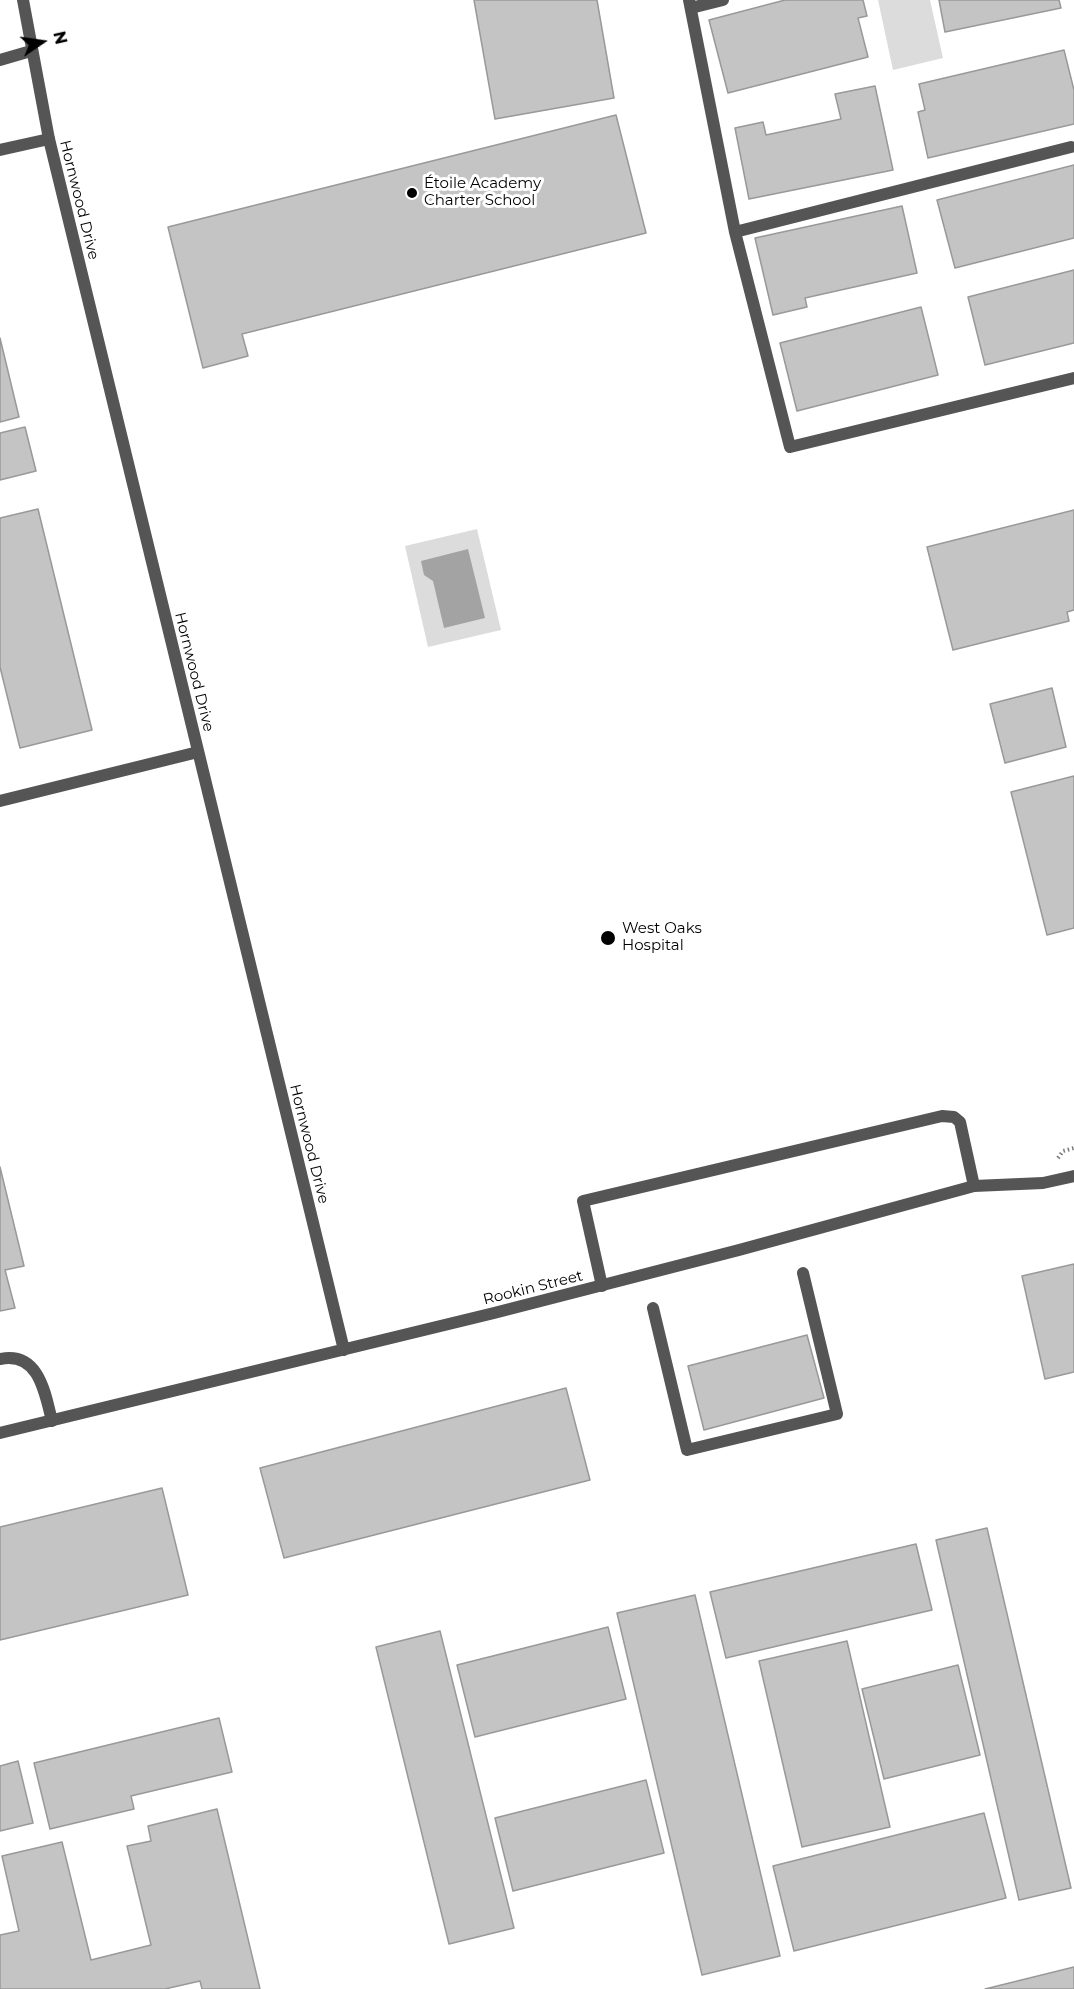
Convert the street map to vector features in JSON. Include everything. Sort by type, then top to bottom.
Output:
[{"type":"street","name":"Hornwood Drive","points":[[23,0],[49,139],[344,1350]]},
{"type":"street","points":[[723,0],[690,4],[735,232],[790,447],[1074,378]]},
{"type":"street","points":[[0,60],[32,51]]},
{"type":"street","points":[[0,150],[49,139]]},
{"type":"street","points":[[735,232],[1071,147]]},
{"type":"street","points":[[0,801],[198,752]]},
{"type":"street","points":[[602,1286],[584,1201],[942,1116],[954,1117],[960,1122],[974,1186]]},
{"type":"street","name":"Rookin Street","points":[[0,1433],[602,1286],[974,1186],[1043,1183],[1074,1176]]},
{"type":"street","points":[[653,1308],[687,1450],[837,1414],[803,1273]]},
{"type":"street","points":[[0,1359],[10,1357],[28,1363],[41,1381],[52,1421]]},
{"type":"shaded area","points":[[878,0],[930,0],[943,58],[893,70]]},
{"type":"shaded area","points":[[477,529],[501,630],[428,647],[405,546]]},
{"type":"shaded area","points":[[468,549],[485,618],[444,628],[433,581],[424,575],[421,561]]},
{"type":"building","points":[[474,0],[597,0],[614,98],[495,119]]},
{"type":"building","points":[[785,0],[863,0],[867,16],[858,18],[868,57],[728,93],[709,20]]},
{"type":"building","points":[[939,0],[1059,0],[1061,8],[945,32]]},
{"type":"building","points":[[1064,50],[1074,90],[1074,124],[928,158],[918,112],[925,110],[919,84]]},
{"type":"building","points":[[875,86],[893,170],[749,199],[735,128],[763,122],[766,135],[841,119],[835,94]]},
{"type":"building","points":[[616,115],[646,233],[242,334],[248,356],[203,368],[168,227]]},
{"type":"building","points":[[1074,165],[1074,238],[955,268],[937,200]]},
{"type":"building","points":[[902,206],[917,273],[805,298],[807,307],[773,315],[755,238]]},
{"type":"building","points":[[1074,270],[1074,343],[985,365],[968,297]]},
{"type":"building","points":[[921,307],[938,375],[797,411],[780,343]]},
{"type":"building","points":[[0,338],[19,417],[0,422]]},
{"type":"building","points":[[25,427],[36,471],[0,480],[0,433]]},
{"type":"building","points":[[38,509],[92,730],[20,748],[0,667],[0,518]]},
{"type":"building","points":[[1074,510],[1074,610],[1067,612],[1069,621],[953,650],[927,547]]},
{"type":"building","points":[[1052,688],[1066,747],[1005,763],[990,704]]},
{"type":"building","points":[[1074,776],[1074,928],[1047,935],[1011,792]]},
{"type":"building","points":[[0,1167],[24,1266],[5,1270],[15,1308],[0,1311]]},
{"type":"building","points":[[1074,1264],[1074,1372],[1045,1379],[1022,1276]]},
{"type":"building","points":[[807,1335],[824,1398],[704,1430],[688,1366]]},
{"type":"building","points":[[566,1388],[590,1480],[284,1558],[260,1468]]},
{"type":"building","points":[[162,1488],[188,1595],[0,1640],[0,1527]]},
{"type":"building","points":[[987,1528],[1071,1888],[1019,1900],[936,1540]]},
{"type":"building","points":[[916,1544],[932,1610],[726,1658],[710,1592]]},
{"type":"building","points":[[695,1595],[780,1956],[702,1975],[617,1613]]},
{"type":"building","points":[[608,1627],[626,1699],[475,1737],[457,1665]]},
{"type":"building","points":[[440,1631],[514,1928],[449,1944],[376,1647]]},
{"type":"building","points":[[847,1641],[890,1827],[802,1847],[759,1661]]},
{"type":"building","points":[[958,1665],[980,1755],[884,1779],[862,1689]]},
{"type":"building","points":[[219,1718],[232,1772],[131,1796],[134,1809],[50,1829],[34,1763]]},
{"type":"building","points":[[18,1761],[33,1823],[0,1831],[0,1766]]},
{"type":"building","points":[[646,1780],[664,1853],[513,1891],[495,1818]]},
{"type":"building","points":[[217,1809],[260,1989],[202,1989],[200,1981],[165,1989],[0,1989],[0,1935],[19,1931],[2,1856],[62,1842],[91,1960],[151,1945],[127,1846],[151,1841],[148,1826]]},
{"type":"building","points":[[984,1813],[1006,1898],[794,1951],[773,1866]]},
{"type":"building","points":[[1074,1967],[1074,1989],[985,1989]]},
{"type":"place","name":"Étoile Academy Charter School","points":[[412,193]]},
{"type":"place","name":"West Oaks Hospital","points":[[608,938]]}]
